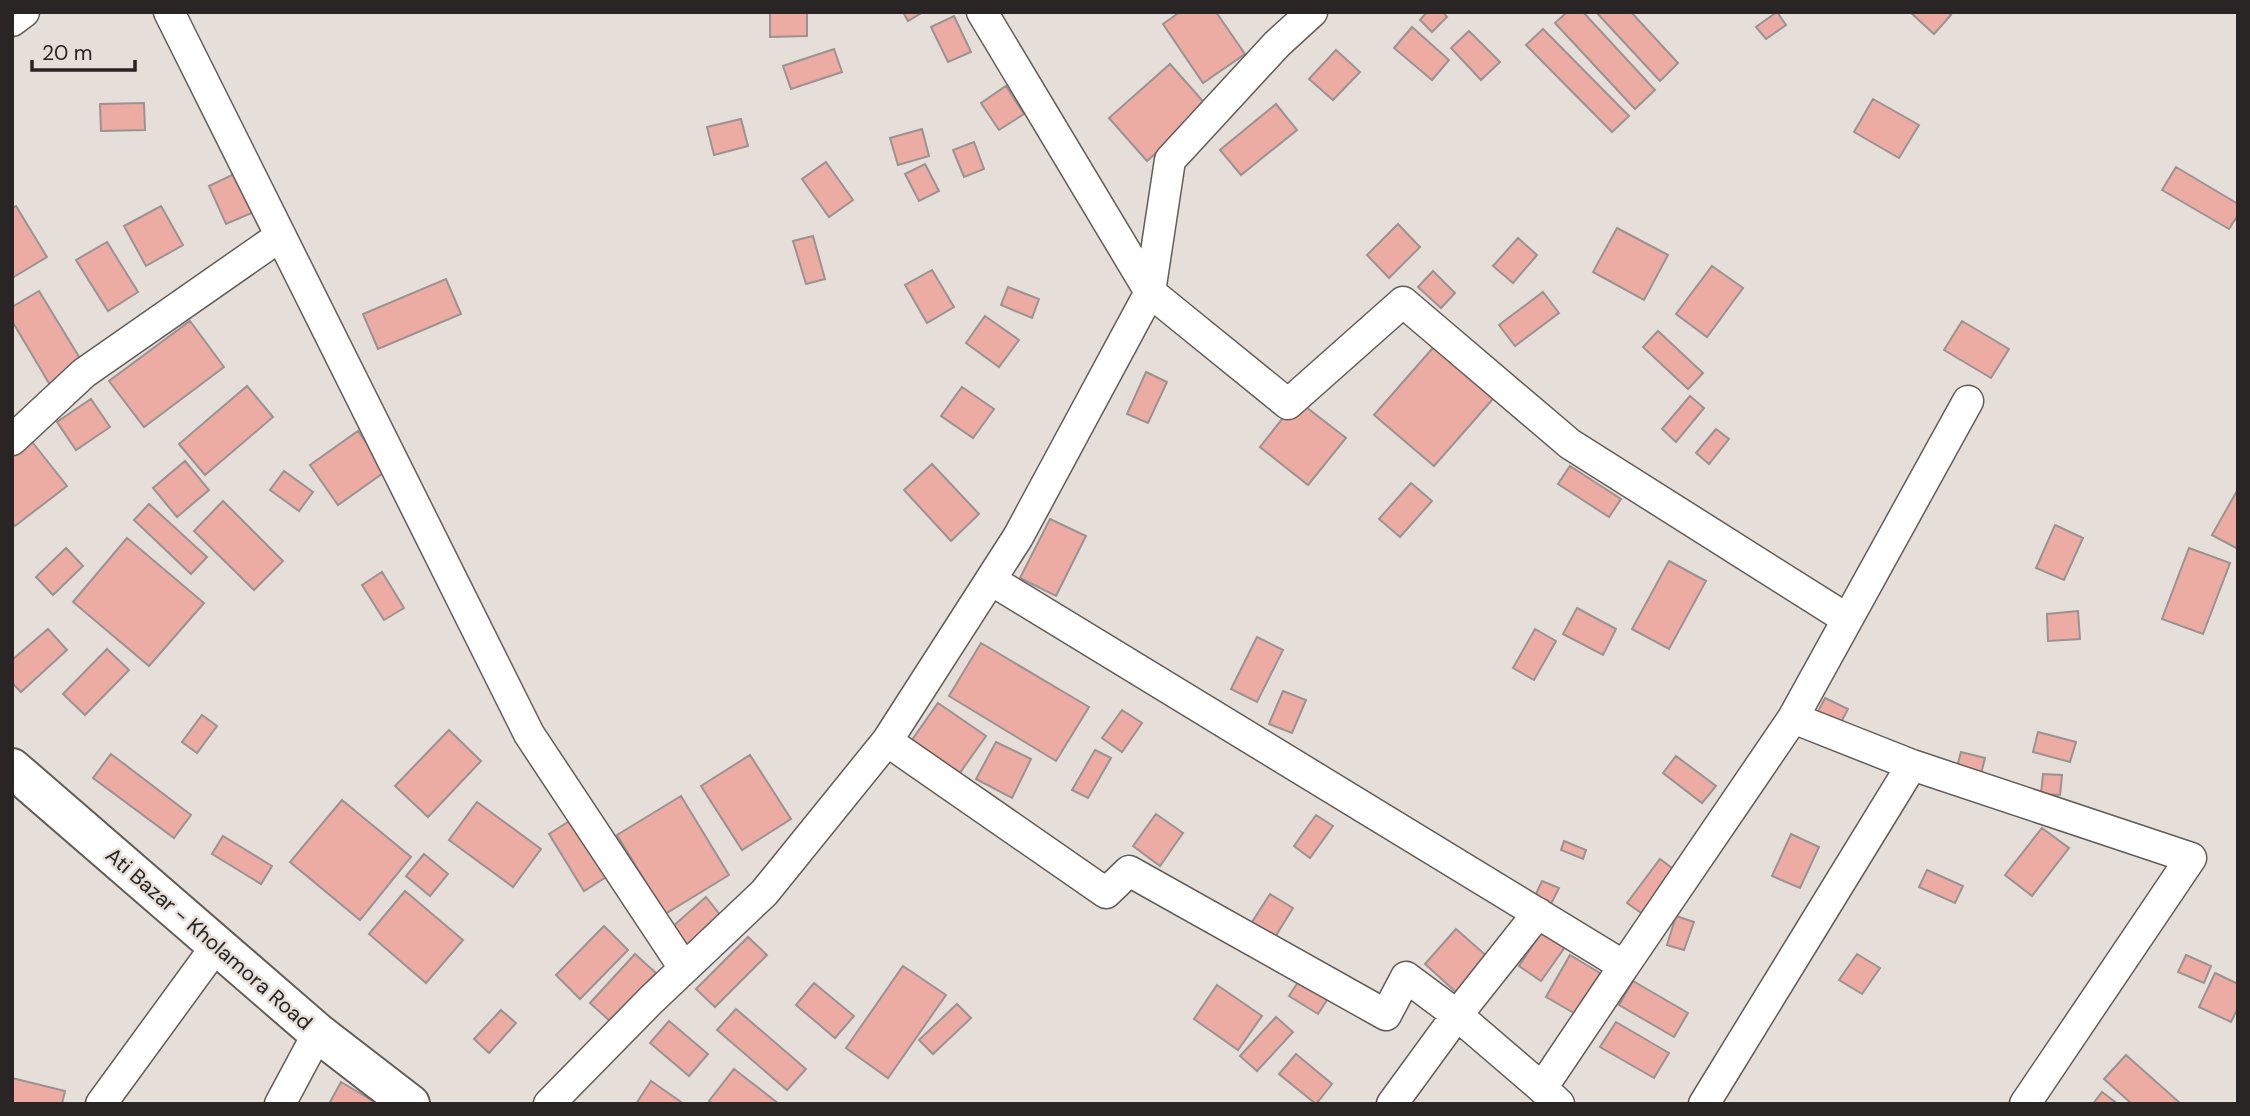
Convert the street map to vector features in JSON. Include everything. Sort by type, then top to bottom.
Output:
[{"type":"main road","name":"Ati Bazar - Kholamora Road","points":[[12,768],[318,1033],[410,1104]]},
{"type":"street","points":[[12,21],[24,12]]},
{"type":"street","points":[[169,12],[528,734],[684,968]]},
{"type":"street","points":[[982,12],[1150,292],[1288,404],[1404,302],[1570,444],[1847,619]]},
{"type":"street","points":[[549,1104],[684,968],[764,893],[887,741],[1018,537],[1150,292],[1170,160],[1278,44],[1312,12]]},
{"type":"street","points":[[12,440],[84,373],[279,237]]},
{"type":"street","points":[[887,741],[1106,893],[1129,871],[1386,1015],[1406,977],[1457,1015],[1551,1096],[1625,966],[1793,718],[1968,401]]},
{"type":"street","points":[[990,580],[1625,966]]},
{"type":"street","points":[[1793,718],[1912,765],[2190,858],[2025,1104]]},
{"type":"street","points":[[1704,1104],[1912,765]]},
{"type":"street","points":[[1392,1104],[1457,1015],[1538,913]]},
{"type":"street","points":[[101,1104],[216,944]]},
{"type":"street","points":[[280,1104],[318,1033]]},
{"type":"building","points":[[770,12],[807,12],[807,36],[770,37]]},
{"type":"building","points":[[903,12],[923,12],[908,21]]},
{"type":"building","points":[[1180,12],[1216,12],[1245,54],[1203,83],[1163,24]]},
{"type":"building","points":[[1427,12],[1443,12],[1447,17],[1432,32],[1420,20]]},
{"type":"building","points":[[1567,12],[1583,12],[1655,90],[1635,109],[1555,23]]},
{"type":"building","points":[[1596,12],[1631,12],[1678,63],[1660,81]]},
{"type":"building","points":[[1777,12],[1786,25],[1766,39],[1756,27]]},
{"type":"building","points":[[1910,12],[1948,12],[1951,15],[1934,34]]},
{"type":"building","points":[[954,16],[971,52],[948,62],[931,27]]},
{"type":"building","points":[[1412,27],[1449,60],[1432,80],[1394,48]]},
{"type":"building","points":[[1543,29],[1629,116],[1612,132],[1526,45]]},
{"type":"building","points":[[1469,31],[1500,62],[1481,80],[1451,48]]},
{"type":"building","points":[[834,49],[842,72],[791,89],[783,66]]},
{"type":"building","points":[[1336,50],[1360,72],[1333,100],[1309,79]]},
{"type":"building","points":[[1170,64],[1208,107],[1147,161],[1109,118]]},
{"type":"building","points":[[1006,86],[1024,114],[999,130],[981,103]]},
{"type":"building","points":[[1873,99],[1919,125],[1899,158],[1854,132]]},
{"type":"building","points":[[144,103],[145,130],[101,131],[100,104]]},
{"type":"building","points":[[1276,104],[1297,130],[1241,175],[1220,150]]},
{"type":"building","points":[[741,119],[748,146],[714,155],[707,127]]},
{"type":"building","points":[[922,129],[929,156],[898,165],[890,138]]},
{"type":"building","points":[[974,142],[984,169],[964,177],[953,150]]},
{"type":"building","points":[[826,162],[853,200],[829,217],[802,179]]},
{"type":"building","points":[[925,164],[939,191],[919,201],[905,174]]},
{"type":"building","points":[[2176,167],[2238,204],[2238,215],[2229,229],[2162,190]]},
{"type":"building","points":[[236,173],[254,212],[226,224],[209,186]]},
{"type":"building","points":[[16,206],[47,257],[12,278],[12,208]]},
{"type":"building","points":[[161,206],[183,245],[146,266],[124,226]]},
{"type":"building","points":[[1398,224],[1420,247],[1389,278],[1367,255]]},
{"type":"building","points":[[1617,228],[1668,255],[1644,300],[1593,272]]},
{"type":"building","points":[[813,236],[825,279],[806,284],[793,241]]},
{"type":"building","points":[[1518,238],[1537,255],[1513,283],[1493,266]]},
{"type":"building","points":[[107,242],[138,292],[108,311],[76,260]]},
{"type":"building","points":[[1712,266],[1743,288],[1707,337],[1676,314]]},
{"type":"building","points":[[932,270],[954,307],[927,323],[905,285]]},
{"type":"building","points":[[1433,271],[1455,293],[1441,308],[1418,287]]},
{"type":"building","points":[[446,279],[461,314],[378,349],[363,314]]},
{"type":"building","points":[[1008,287],[1039,299],[1032,318],[1001,305]]},
{"type":"building","points":[[39,291],[84,365],[50,385],[12,321],[12,307]]},
{"type":"building","points":[[1543,292],[1559,313],[1515,346],[1499,325]]},
{"type":"building","points":[[985,316],[1019,340],[999,367],[966,343]]},
{"type":"building","points":[[190,321],[224,367],[144,427],[109,381]]},
{"type":"building","points":[[1962,321],[2009,349],[1991,378],[1944,350]]},
{"type":"building","points":[[1658,331],[1703,373],[1688,389],[1643,347]]},
{"type":"building","points":[[1439,341],[1499,392],[1434,466],[1374,415]]},
{"type":"building","points":[[1146,372],[1167,382],[1148,423],[1127,414]]},
{"type":"building","points":[[247,386],[273,417],[205,475],[179,444]]},
{"type":"building","points":[[962,387],[994,409],[973,438],[941,416]]},
{"type":"building","points":[[1690,396],[1704,408],[1676,442],[1662,429]]},
{"type":"building","points":[[91,399],[110,427],[76,450],[57,422]]},
{"type":"building","points":[[1297,400],[1346,438],[1308,485],[1260,447]]},
{"type":"building","points":[[1716,429],[1729,439],[1709,464],[1696,453]]},
{"type":"building","points":[[358,431],[386,471],[338,505],[310,465]]},
{"type":"building","points":[[29,438],[67,486],[15,526],[12,523],[12,450]]},
{"type":"building","points":[[185,461],[209,490],[177,517],[153,488]]},
{"type":"building","points":[[932,464],[979,514],[951,541],[904,490]]},
{"type":"building","points":[[1570,466],[1621,499],[1609,517],[1558,484]]},
{"type":"building","points":[[284,471],[313,492],[299,511],[270,490]]},
{"type":"building","points":[[1411,483],[1432,501],[1400,537],[1379,519]]},
{"type":"building","points":[[2238,489],[2238,549],[2212,535]]},
{"type":"building","points":[[223,501],[283,561],[254,590],[194,531]]},
{"type":"building","points":[[149,504],[207,557],[191,574],[134,520]]},
{"type":"building","points":[[1050,519],[1086,536],[1056,596],[1020,578]]},
{"type":"building","points":[[2055,525],[2083,538],[2064,580],[2036,568]]},
{"type":"building","points":[[127,538],[204,603],[149,666],[73,602]]},
{"type":"building","points":[[66,548],[83,566],[53,595],[36,577]]},
{"type":"building","points":[[2189,548],[2230,563],[2203,634],[2162,619]]},
{"type":"building","points":[[1669,561],[1706,581],[1669,649],[1632,629]]},
{"type":"building","points":[[382,572],[404,608],[384,620],[362,585]]},
{"type":"building","points":[[1577,608],[1616,629],[1603,655],[1563,634]]},
{"type":"building","points":[[2078,611],[2080,639],[2048,641],[2047,614]]},
{"type":"building","points":[[48,629],[67,650],[21,692],[12,683],[12,660]]},
{"type":"building","points":[[1535,629],[1556,641],[1534,680],[1513,668]]},
{"type":"building","points":[[1257,637],[1283,650],[1257,702],[1231,689]]},
{"type":"building","points":[[981,643],[1089,707],[1056,761],[949,696]]},
{"type":"building","points":[[107,649],[129,670],[85,715],[63,694]]},
{"type":"building","points":[[1283,691],[1306,700],[1292,733],[1269,724]]},
{"type":"building","points":[[1825,698],[1848,709],[1837,730],[1814,719]]},
{"type":"building","points":[[938,703],[986,736],[957,777],[909,744]]},
{"type":"building","points":[[1122,710],[1142,723],[1122,752],[1102,738]]},
{"type":"building","points":[[202,715],[217,726],[197,753],[182,742]]},
{"type":"building","points":[[449,730],[481,761],[428,817],[395,786]]},
{"type":"building","points":[[2038,732],[2076,742],[2070,762],[2033,752]]},
{"type":"building","points":[[996,742],[1031,759],[1012,798],[976,779]]},
{"type":"building","points":[[1095,750],[1111,758],[1088,798],[1072,790]]},
{"type":"building","points":[[1961,752],[1985,758],[1980,778],[1956,771]]},
{"type":"building","points":[[111,754],[191,815],[174,838],[93,778]]},
{"type":"building","points":[[750,755],[791,819],[742,850],[701,786]]},
{"type":"building","points":[[1676,756],[1716,786],[1702,803],[1663,773]]},
{"type":"building","points":[[2043,774],[2062,775],[2060,795],[2041,794]]},
{"type":"building","points":[[681,796],[729,875],[665,914],[617,835]]},
{"type":"building","points":[[342,800],[411,857],[360,920],[290,862]]},
{"type":"building","points":[[477,802],[541,849],[513,887],[449,840]]},
{"type":"building","points":[[1156,814],[1183,833],[1160,866],[1133,846]]},
{"type":"building","points":[[1316,815],[1333,826],[1310,858],[1294,846]]},
{"type":"building","points":[[576,817],[611,874],[584,891],[549,834]]},
{"type":"building","points":[[2042,828],[2069,848],[2032,896],[2005,875]]},
{"type":"building","points":[[1791,834],[1819,847],[1800,888],[1772,876]]},
{"type":"building","points":[[223,836],[272,866],[261,884],[212,854]]},
{"type":"building","points":[[1564,841],[1586,850],[1583,859],[1561,850]]},
{"type":"building","points":[[424,854],[448,874],[430,896],[406,876]]},
{"type":"building","points":[[1660,859],[1680,874],[1647,917],[1627,903]]},
{"type":"building","points":[[1927,870],[1963,886],[1955,903],[1919,887]]},
{"type":"building","points":[[1542,881],[1559,888],[1551,904],[1535,896]]},
{"type":"building","points":[[405,891],[463,940],[426,983],[369,934]]},
{"type":"building","points":[[1270,894],[1293,908],[1275,937],[1252,922]]},
{"type":"building","points":[[706,897],[721,916],[686,946],[671,928]]},
{"type":"building","points":[[1676,916],[1694,922],[1684,950],[1667,945]]},
{"type":"building","points":[[604,926],[628,950],[580,999],[556,975]]},
{"type":"building","points":[[1456,929],[1490,959],[1458,994],[1425,964]]},
{"type":"building","points":[[1542,931],[1565,947],[1541,981],[1519,966]]},
{"type":"building","points":[[748,937],[767,955],[715,1007],[696,989]]},
{"type":"building","points":[[635,954],[656,973],[611,1022],[590,1003]]},
{"type":"building","points":[[1857,954],[1880,968],[1862,994],[1839,980]]},
{"type":"building","points":[[1570,955],[1605,976],[1581,1017],[1546,997]]},
{"type":"building","points":[[2186,955],[2211,966],[2204,983],[2178,972]]},
{"type":"building","points":[[903,966],[946,995],[888,1078],[846,1048]]},
{"type":"building","points":[[2215,973],[2238,984],[2238,1008],[2231,1022],[2199,1007]]},
{"type":"building","points":[[1300,979],[1329,997],[1318,1014],[1289,996]]},
{"type":"building","points":[[1633,981],[1688,1013],[1674,1037],[1619,1005]]},
{"type":"building","points":[[814,983],[854,1016],[835,1038],[796,1005]]},
{"type":"building","points":[[1217,985],[1262,1016],[1238,1050],[1194,1019]]},
{"type":"building","points":[[957,1004],[971,1018],[933,1054],[919,1040]]},
{"type":"building","points":[[736,1009],[806,1069],[787,1090],[717,1030]]},
{"type":"building","points":[[501,1010],[516,1023],[489,1053],[474,1039]]},
{"type":"building","points":[[1276,1017],[1293,1032],[1257,1071],[1240,1056]]},
{"type":"building","points":[[669,1021],[708,1054],[689,1076],[650,1043]]},
{"type":"building","points":[[1616,1022],[1669,1053],[1654,1078],[1600,1047]]},
{"type":"building","points":[[1296,1054],[1332,1084],[1316,1104],[1279,1074]]},
{"type":"building","points":[[2126,1055],[2181,1104],[2132,1104],[2104,1079]]},
{"type":"building","points":[[734,1069],[779,1104],[713,1104],[709,1101]]},
{"type":"building","points":[[12,1078],[65,1091],[62,1104],[12,1104]]},
{"type":"building","points":[[651,1081],[684,1104],[636,1104]]},
{"type":"building","points":[[341,1082],[378,1104],[329,1104]]},
{"type":"building","points":[[2102,1092],[2118,1104],[2093,1104]]}]
